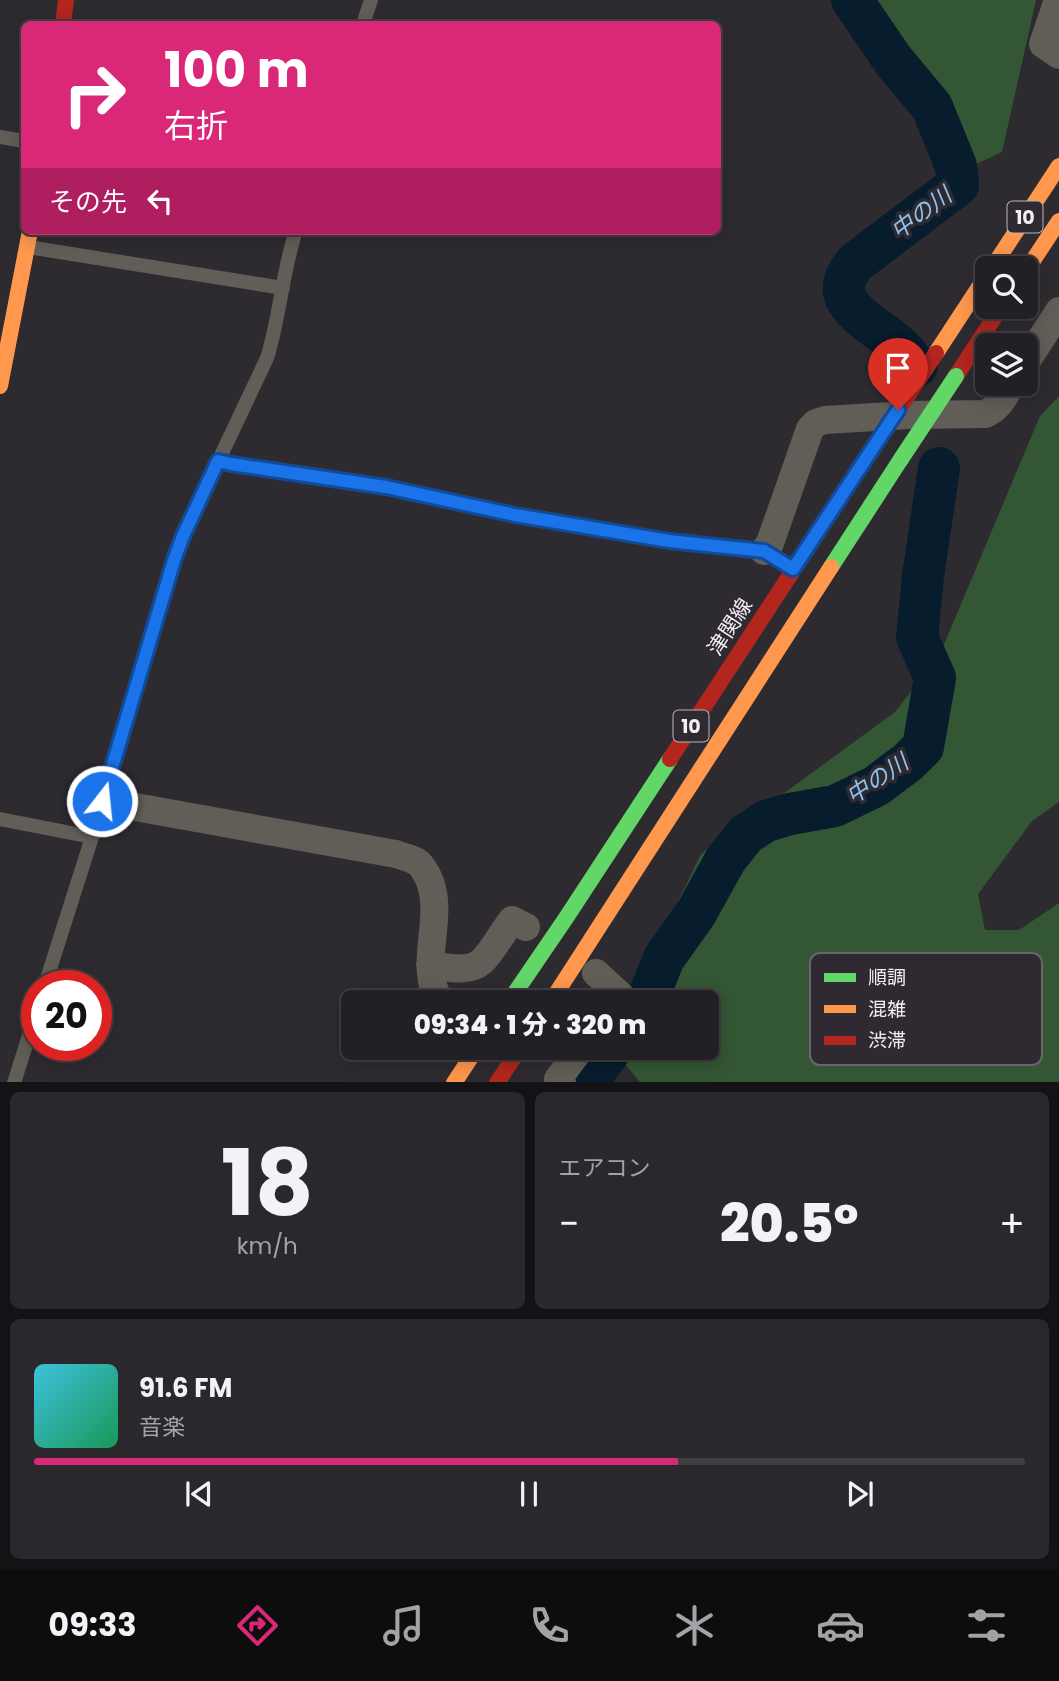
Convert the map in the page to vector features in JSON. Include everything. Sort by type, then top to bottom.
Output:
[{"type":"main road","points":[[63,21],[66,0]]},
{"type":"main road","name":"10","points":[[1000,256],[1059,166]]},
{"type":"main road","name":"10","points":[[1036,256],[1059,221]]},
{"type":"main road","points":[[0,386],[28,239]]},
{"type":"main road","name":"津関線","points":[[517,990],[975,293]]},
{"type":"main road","name":"10","points":[[558,990],[993,319]]},
{"type":"main road","points":[[455,1082],[469,1060]]},
{"type":"main road","points":[[498,1082],[512,1060]]},
{"type":"street","points":[[1058,0],[1043,44],[1059,55]]},
{"type":"street","points":[[1038,343],[1059,311]]},
{"type":"street","points":[[764,551],[771,543],[810,429],[816,423],[880,416],[985,414],[992,412],[1004,396]]},
{"type":"street","points":[[102,801],[396,854],[416,861],[422,866],[429,880],[436,902],[430,965],[434,990]]},
{"type":"street","points":[[430,965],[471,967],[481,963],[512,920],[526,927]]},
{"type":"street","points":[[596,973],[614,990]]},
{"type":"street","points":[[561,1082],[558,1079],[572,1060]]},
{"type":"lane","points":[[364,21],[371,0]]},
{"type":"lane","points":[[0,137],[21,140]]},
{"type":"lane","points":[[50,970],[92,838],[174,560],[272,344],[295,235]]},
{"type":"lane","points":[[28,239],[283,288]]},
{"type":"lane","points":[[218,461],[386,487],[515,515],[657,539],[764,551],[793,569]]},
{"type":"lane","points":[[0,819],[92,838]]},
{"type":"lane","points":[[14,1082],[21,1061]]},
{"type":"green space","points":[[870,0],[1036,0],[1002,152],[970,167],[953,154],[929,90]]},
{"type":"green space","points":[[1059,396],[1059,802],[1032,821],[978,894],[985,930],[1019,930],[1059,903],[1059,1082],[640,1082],[622,1060],[719,1060],[719,990],[635,990],[701,854],[895,712],[940,654],[1040,416]]},
{"type":"waterway","name":"中の川","points":[[852,0],[893,60],[932,107],[956,166],[958,185],[855,263],[844,284],[844,293],[852,308],[899,346],[917,366]]},
{"type":"waterway","name":"中の川","points":[[651,990],[664,958],[696,913],[726,859],[746,834],[766,821],[835,806],[876,786],[923,747],[935,678],[917,637],[939,468]]},
{"type":"waterway","name":"中の川","points":[[588,1082],[603,1060]]},
{"type":"traffic: fast","points":[[901,459],[956,376]]},
{"type":"traffic: fast","points":[[831,567],[901,459]]},
{"type":"traffic: fast","points":[[517,990],[670,759]]},
{"type":"traffic: slow","points":[[1000,256],[1059,166]]},
{"type":"traffic: slow","points":[[1036,256],[1059,221]]},
{"type":"traffic: slow","points":[[0,386],[29,235]]},
{"type":"traffic: slow","points":[[936,353],[975,293]]},
{"type":"traffic: slow","points":[[558,990],[831,567]]},
{"type":"traffic: slow","points":[[455,1082],[469,1060]]},
{"type":"traffic: jam","points":[[63,21],[66,0]]},
{"type":"traffic: jam","points":[[956,376],[993,319]]},
{"type":"traffic: jam","points":[[873,448],[936,353]]},
{"type":"traffic: jam","points":[[670,759],[873,448]]},
{"type":"traffic: jam","points":[[498,1082],[512,1060]]},
{"type":"route","points":[[102,801],[174,560],[218,461],[386,487],[515,515],[669,541],[764,551],[793,569],[898,410]]}]
